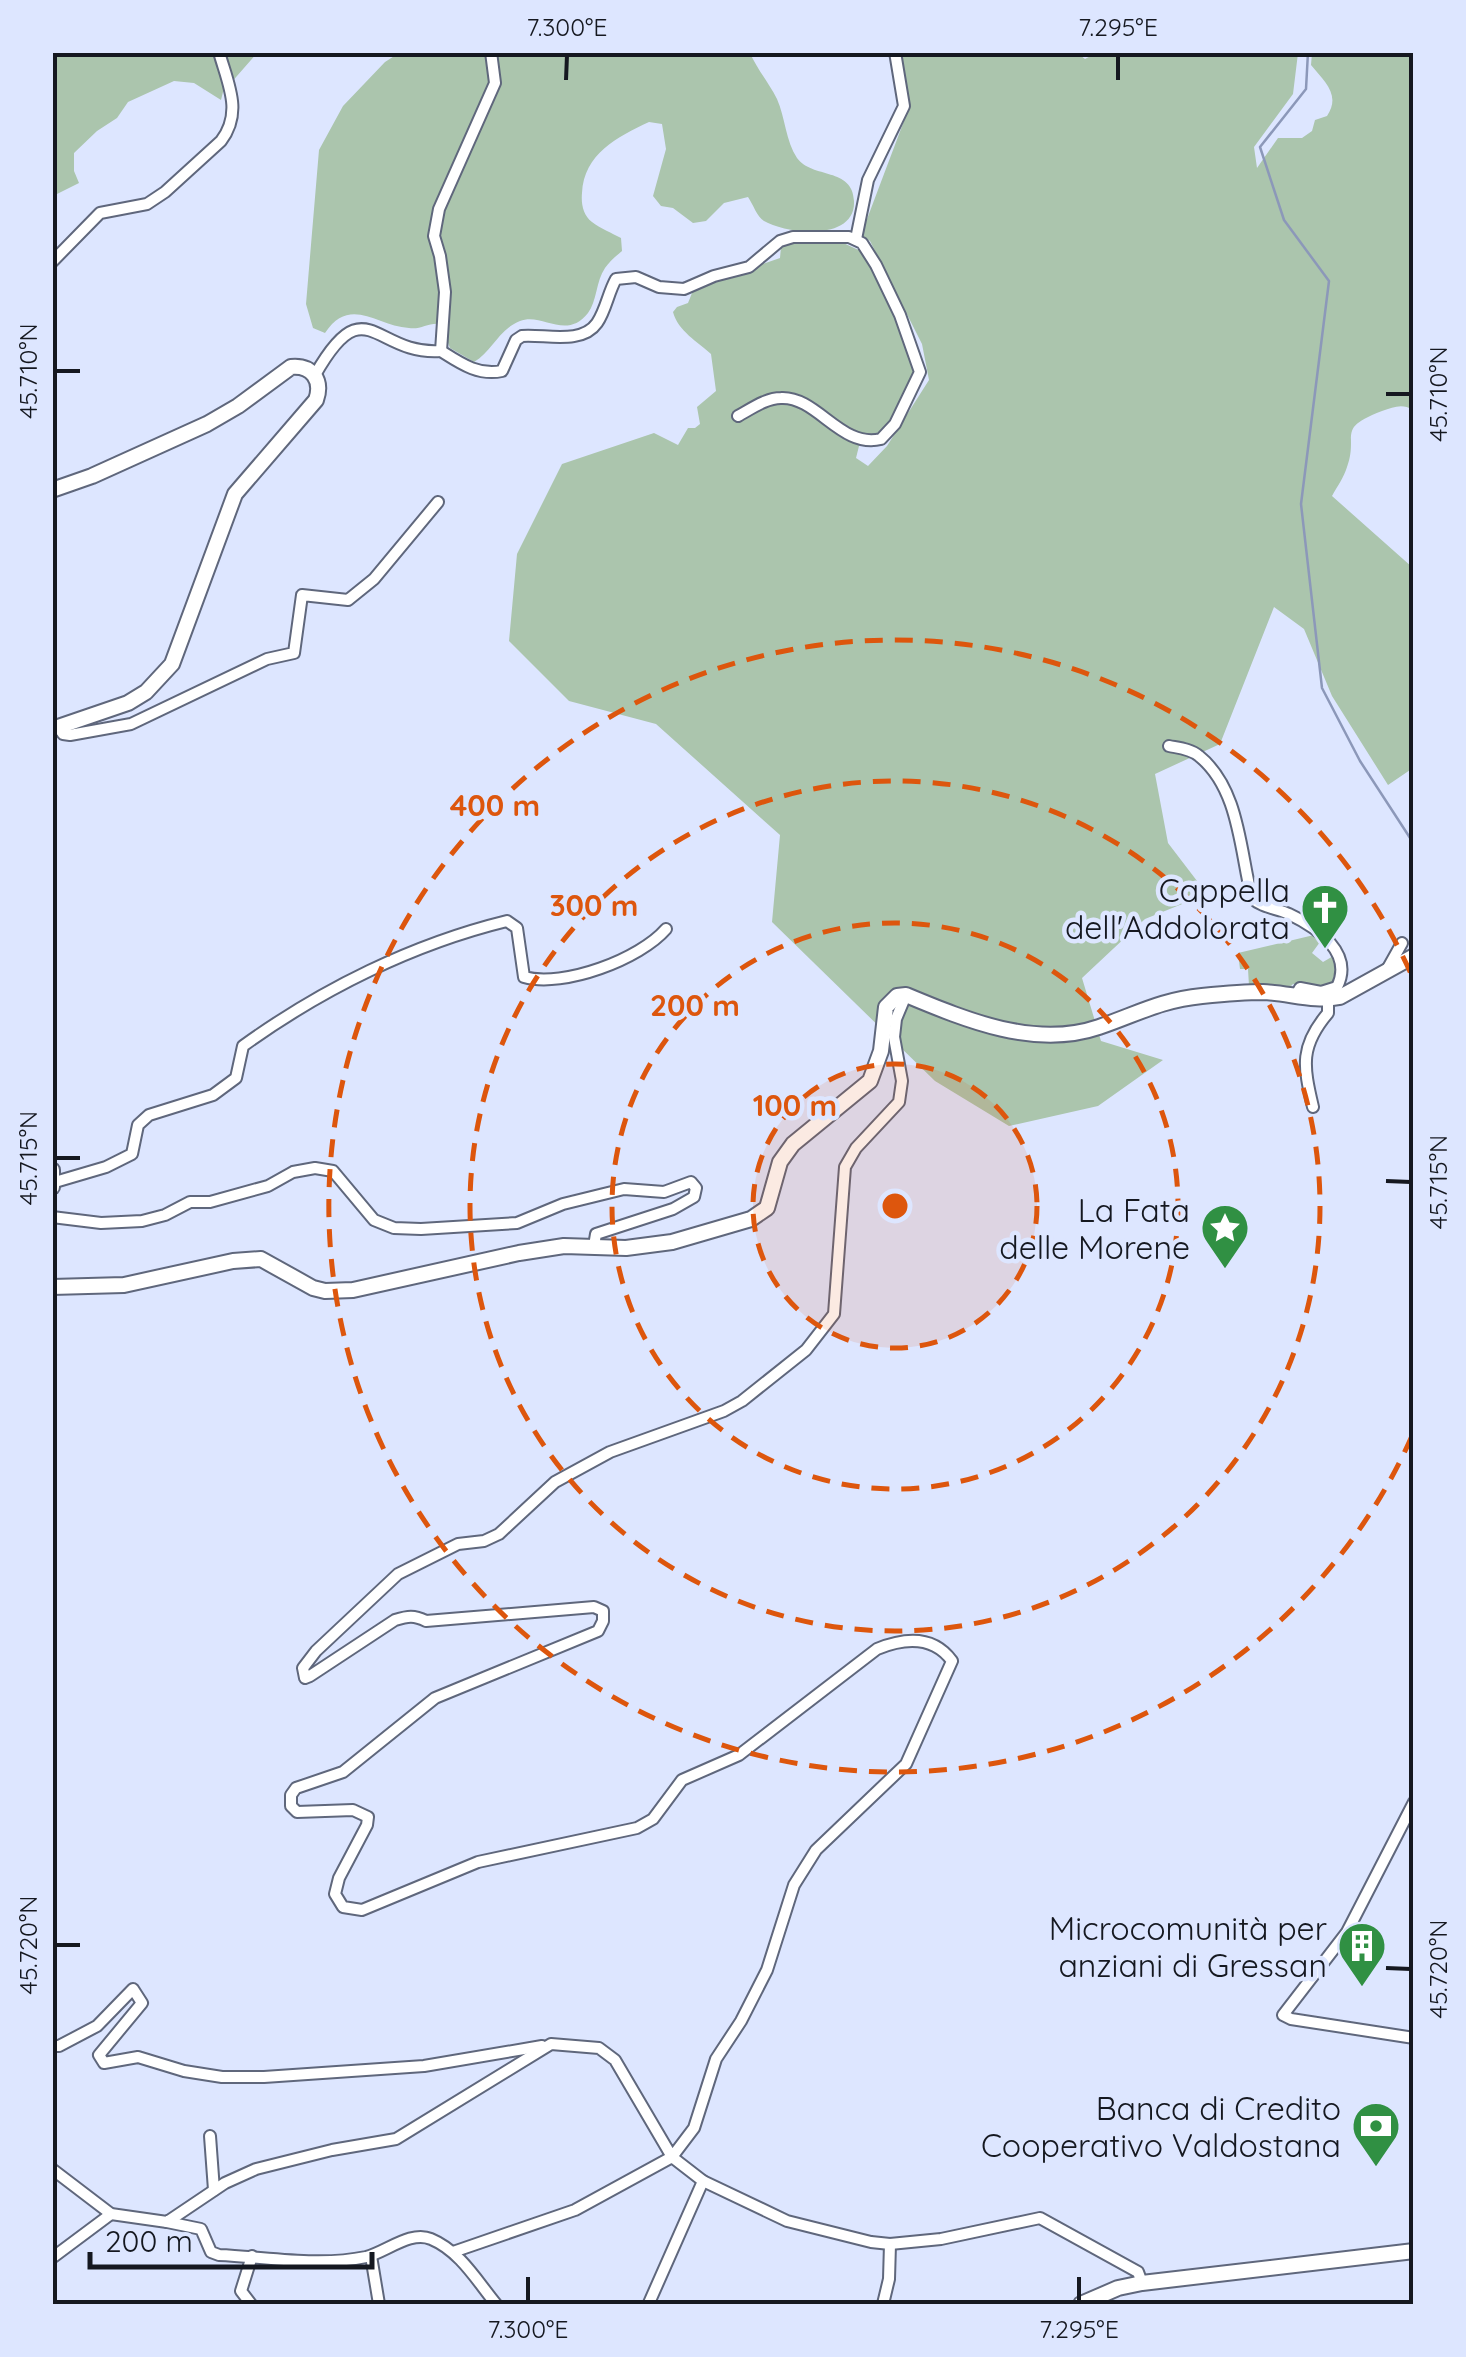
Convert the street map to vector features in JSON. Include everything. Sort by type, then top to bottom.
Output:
[{"type":"street","points":[[52,262],[100,213],[147,204],[221,141],[228,131],[235,104],[219,52]]},
{"type":"street","points":[[441,351],[444,292],[434,236],[439,209],[496,83],[490,52]]},
{"type":"street","points":[[856,239],[868,180],[904,106],[896,52]]},
{"type":"street","points":[[315,375],[345,333],[359,327],[422,352],[441,351],[479,372],[494,373],[502,371],[516,340],[522,336],[571,337],[588,333],[598,322],[616,279],[636,278],[660,288],[684,290],[749,266],[780,241],[793,237],[856,239],[862,243],[900,315],[920,372],[895,424],[881,439],[862,441],[797,402],[780,398],[738,416]]},
{"type":"street","points":[[52,490],[207,424],[291,367],[306,368],[315,375],[316,400],[236,494],[172,664],[146,692],[128,704],[55,727]]},
{"type":"street","points":[[55,727],[70,736],[130,724],[268,660],[294,654],[302,595],[348,600],[374,579],[438,502]]},
{"type":"street","points":[[1169,746],[1200,756],[1218,780],[1242,838],[1252,898],[1261,906],[1304,922],[1339,953],[1343,968],[1337,987],[1321,992],[1300,988],[1296,994]]},
{"type":"street","points":[[53,1180],[106,1167],[132,1154],[138,1125],[149,1115],[212,1095],[236,1078],[243,1046],[277,1021],[419,948],[507,921],[516,928],[524,977],[570,978],[653,944],[666,929]]},
{"type":"street","points":[[1388,968],[1402,943]]},
{"type":"street","points":[[52,1287],[124,1285],[233,1261],[261,1259],[313,1288],[352,1290],[519,1252],[564,1246],[626,1248],[672,1242],[751,1219],[767,1208],[780,1162],[793,1144],[870,1082],[881,1052],[890,1001],[906,995],[956,1016],[1048,1036],[1095,1029],[1171,999],[1263,992],[1328,1000],[1414,956]]},
{"type":"street","points":[[453,2252],[575,2210],[672,2156],[694,2128],[716,2059],[767,1970],[794,1885],[816,1850],[906,1764],[952,1661],[946,1652],[919,1640],[900,1639],[877,1648],[738,1755],[682,1780],[654,1818],[637,1828],[478,1862],[362,1910],[342,1908],[335,1894],[338,1878],[368,1817],[353,1810],[297,1812],[291,1806],[296,1788],[343,1772],[435,1698],[598,1631],[603,1611],[594,1607],[426,1621],[404,1617],[310,1676],[305,1678],[303,1668],[398,1574],[458,1544],[484,1541],[499,1534],[555,1482],[586,1462],[598,1461],[610,1452],[724,1412],[806,1350],[827,1327],[834,1314],[845,1167],[856,1148],[899,1102],[902,1081],[894,1037],[906,995]]},
{"type":"street","points":[[1314,1106],[1305,1067],[1308,1044],[1310,1035],[1328,1013],[1328,1000]]},
{"type":"street","points":[[52,1217],[101,1223],[142,1221],[190,1202],[210,1202],[254,1190],[293,1172],[316,1168],[333,1171],[374,1220],[394,1228],[421,1230],[517,1223],[563,1204],[624,1190],[664,1192],[691,1182],[696,1188],[694,1197],[673,1209],[596,1234],[594,1246]]},
{"type":"street","points":[[1414,1802],[1347,1932],[1283,2015],[1414,2038]]},
{"type":"street","points":[[52,2046],[97,2026],[133,1988],[142,2002],[99,2054],[104,2063],[138,2057],[222,2077],[264,2077],[424,2066],[551,2044],[599,2048],[615,2060],[672,2156],[703,2180],[787,2221],[890,2244],[941,2239],[1040,2218],[1138,2272],[1142,2283]]},
{"type":"street","points":[[167,2222],[214,2190],[256,2169],[396,2139],[551,2044]]},
{"type":"street","points":[[210,2136],[214,2190]]},
{"type":"street","points":[[52,2169],[110,2214],[201,2229],[211,2252],[337,2262],[371,2256],[418,2236],[430,2238],[453,2252],[496,2304]]},
{"type":"street","points":[[649,2303],[703,2180]]},
{"type":"street","points":[[52,2258],[110,2214]]},
{"type":"street","points":[[882,2304],[889,2278],[890,2244]]},
{"type":"street","points":[[1080,2304],[1142,2283],[1414,2250]]},
{"type":"street","points":[[251,2304],[241,2291],[252,2256]]},
{"type":"street","points":[[371,2256],[379,2304]]},
{"type":"green space","points":[[1076,52],[1085,59],[1098,52],[1298,53],[1293,94],[1254,147],[1257,168],[1278,138],[1302,138],[1312,131],[1315,120],[1327,116],[1331,108],[1332,95],[1311,65],[1312,53],[1413,53],[1413,410],[1402,406],[1390,408],[1367,417],[1353,428],[1347,467],[1332,496],[1412,567],[1413,768],[1388,785],[1332,696],[1304,629],[1274,607],[1220,744],[1155,774],[1168,843],[1207,894],[1145,919],[1082,978],[1101,1041],[1163,1060],[1098,1106],[1009,1126],[935,1081],[772,922],[780,835],[656,724],[569,701],[509,641],[517,554],[562,464],[654,433],[678,445],[688,428],[700,424],[697,407],[716,391],[711,354],[684,330],[673,312],[688,303],[694,288],[780,258],[781,247],[792,241],[839,241],[865,253],[893,306],[916,372],[890,424],[859,446],[856,458],[868,466],[887,446],[929,380],[922,344],[870,241],[861,235],[910,105],[901,53]]},
{"type":"green space","points":[[58,53],[257,53],[223,92],[221,100],[194,83],[174,81],[128,102],[117,118],[74,153],[79,183],[57,194],[53,191],[52,60]]},
{"type":"green space","points":[[399,53],[750,53],[777,99],[797,158],[812,169],[847,183],[854,201],[852,214],[832,229],[788,229],[762,219],[748,197],[724,203],[706,221],[693,223],[673,208],[661,206],[653,196],[666,149],[662,124],[649,122],[604,148],[584,179],[585,213],[595,224],[621,238],[622,251],[605,268],[591,308],[580,321],[563,325],[520,321],[474,362],[450,348],[441,324],[409,328],[354,314],[334,322],[325,333],[313,328],[306,304],[319,150],[343,106],[385,62]]},
{"type":"green space","points":[[1314,935],[1320,942],[1312,953],[1323,962],[1335,955],[1339,965],[1334,983],[1317,989],[1293,984],[1288,989],[1249,986],[1248,969],[1240,969],[1238,953]]},
{"type":"waterway","points":[[1308,52],[1306,89],[1260,147],[1284,220],[1329,281],[1301,504],[1322,688],[1360,761],[1414,844]]},
{"type":"place","name":"Cappella dell'Addolorata","points":[[1325,950]]},
{"type":"place","name":"La Fata delle Morene","points":[[1225,1270]]},
{"type":"place","name":"Microcomunità per anziani di Gressan","points":[[1362,1988]]},
{"type":"place","name":"Banca di Credito Cooperativo Valdostana","points":[[1376,2168]]}]
